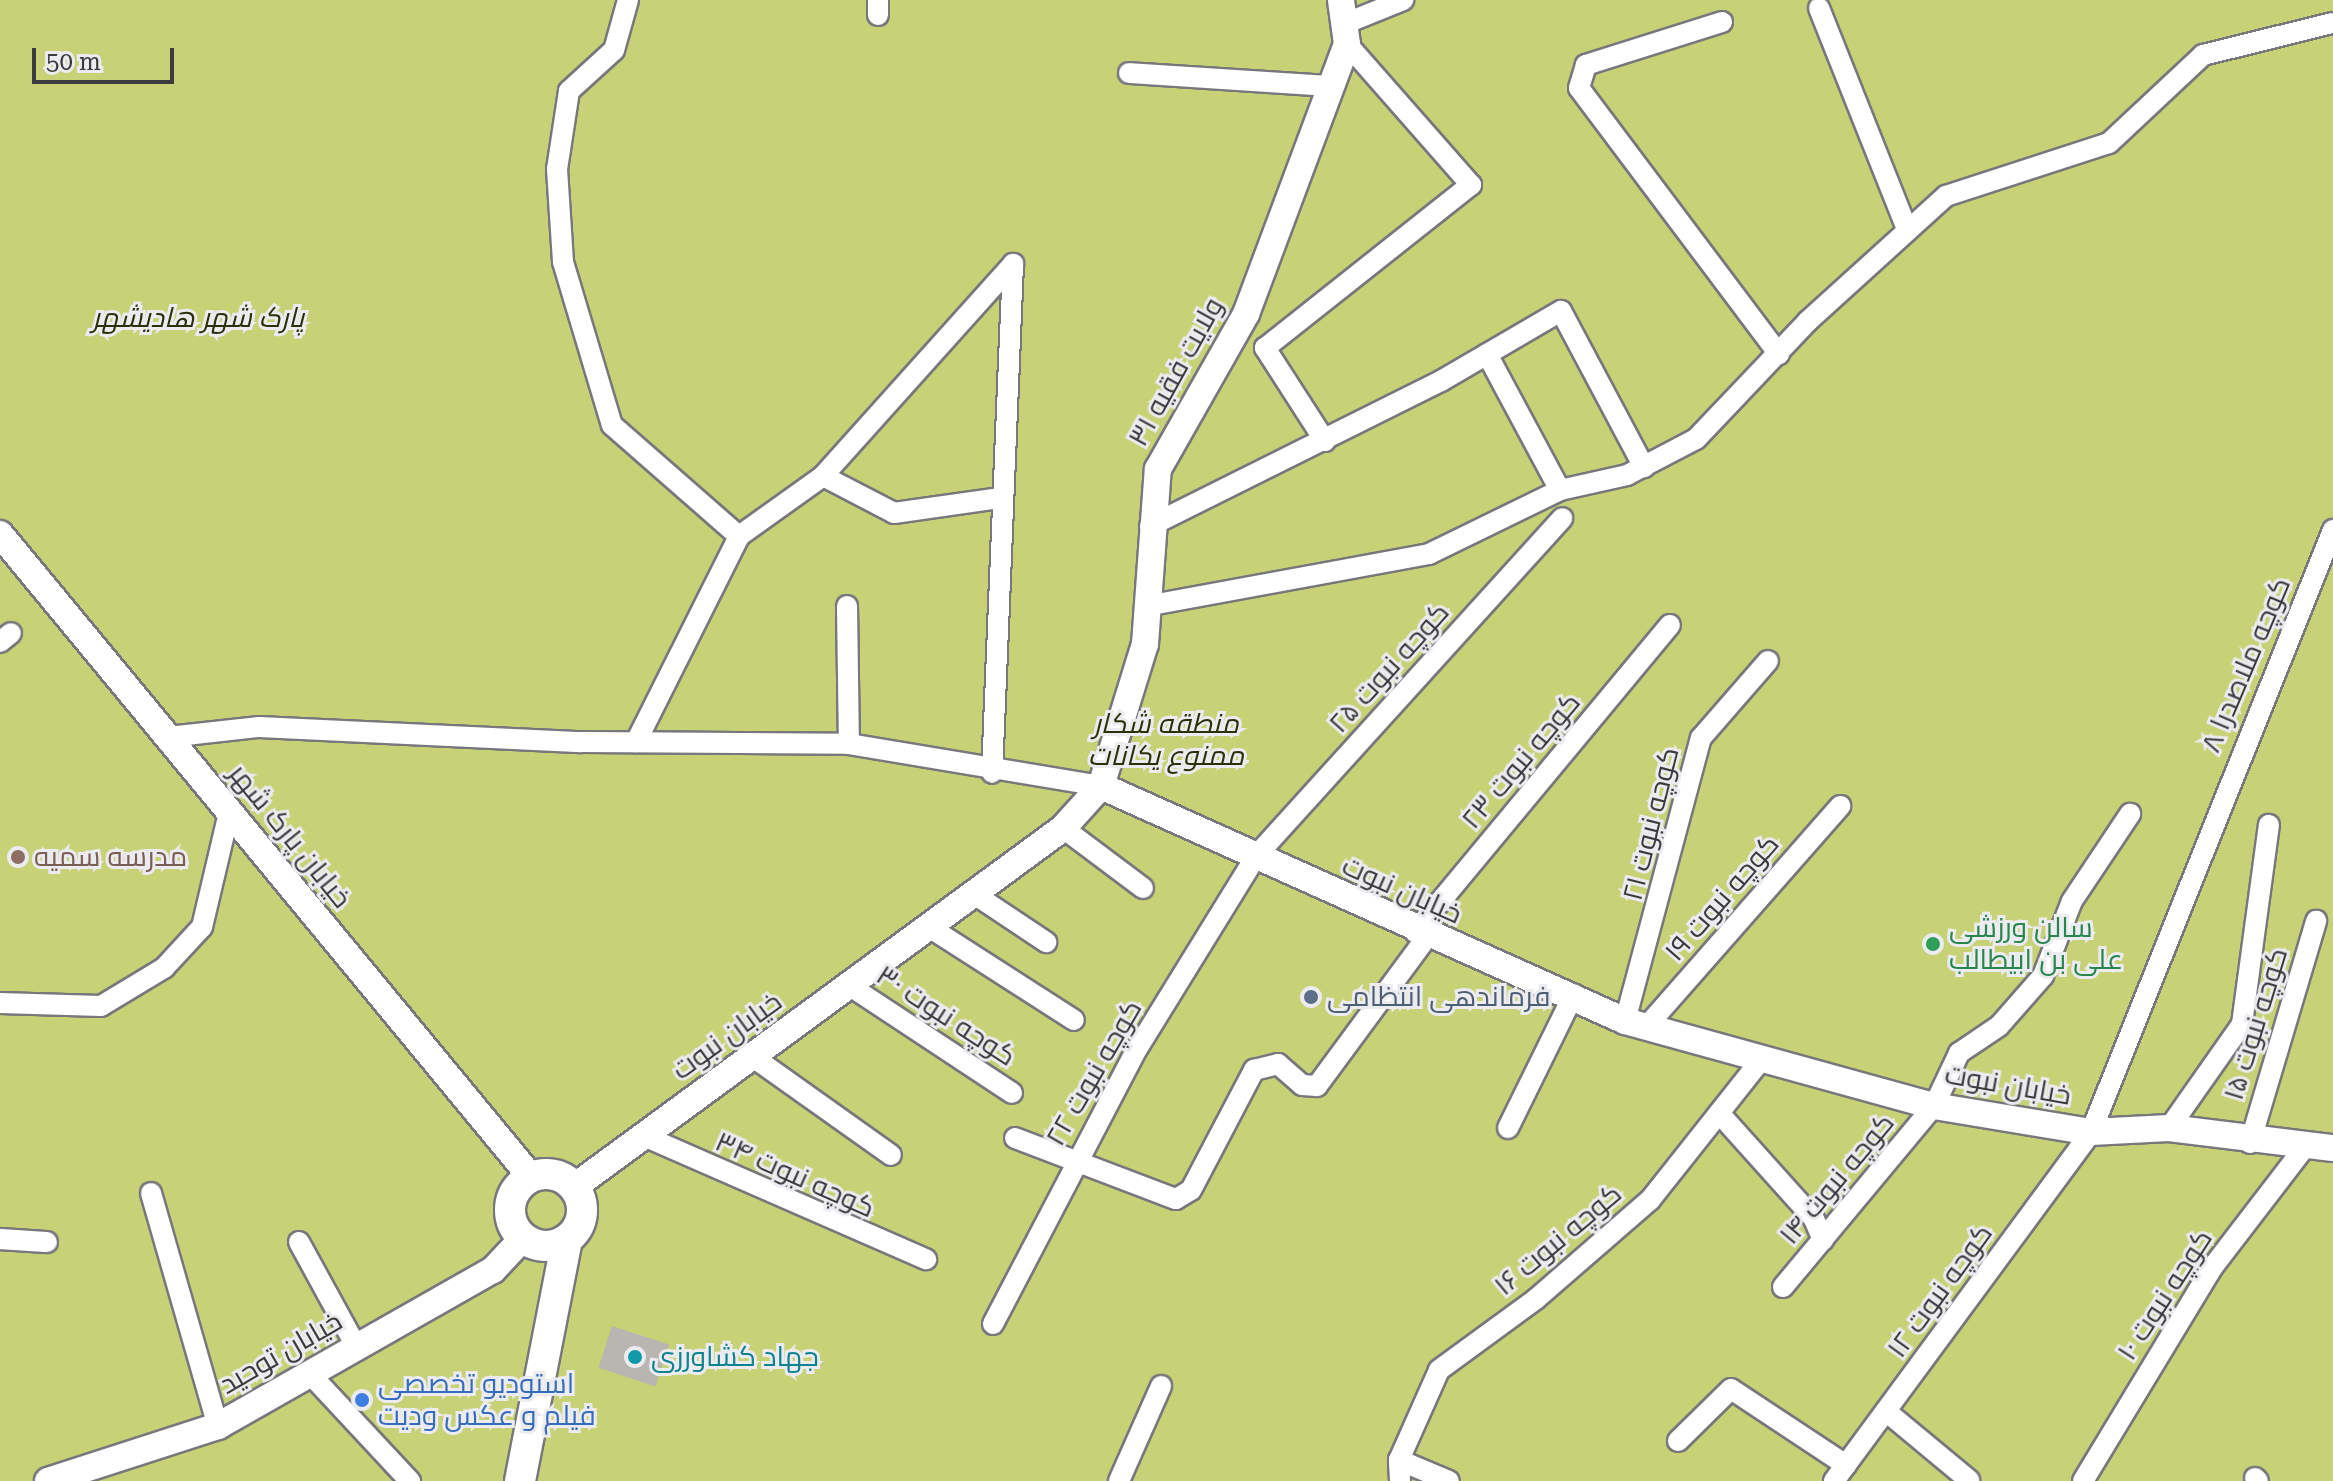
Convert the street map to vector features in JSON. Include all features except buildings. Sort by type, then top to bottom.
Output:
[{"type":"main road","points":[[520,1481],[567,1240],[582,1209],[574,1187],[554,1175],[531,1177],[511,1202],[512,1223],[523,1238],[545,1246],[567,1240]]},
{"type":"street","points":[[628,0],[614,50],[569,91],[557,169],[563,262],[612,425],[739,536]]},
{"type":"street","points":[[1325,441],[1265,348],[1471,185],[1344,23],[1403,0]]},
{"type":"street","points":[[1819,8],[1907,229]]},
{"type":"street","points":[[2333,15],[2333,31]]},
{"type":"street","points":[[1722,22],[1586,65],[1579,88],[1779,354]]},
{"type":"street","name":"ولایت فقیه ۳۱","points":[[1101,786],[1145,644],[1150,526],[1158,469],[1246,314],[1331,86],[1344,23]]},
{"type":"street","points":[[1146,606],[1429,554],[1560,490],[1644,467],[1696,439],[1907,229],[1946,196],[2109,143],[2203,55],[2332,23]]},
{"type":"street","points":[[1129,73],[1331,86]]},
{"type":"street","points":[[636,742],[739,536],[823,476],[1013,264],[999,498],[992,773]]},
{"type":"street","points":[[1150,526],[1325,441],[1561,311],[1644,467]]},
{"type":"street","points":[[1487,354],[1560,490]]},
{"type":"street","points":[[823,476],[894,513],[999,498]]},
{"type":"street","name":"کوچه نبوت ۲۵","points":[[1256,856],[1562,518]]},
{"type":"street","name":"کوچه ملاصدرا ۸","points":[[2091,1132],[2212,821],[2333,530]]},
{"type":"street","name":"خیابان پارک شهر","points":[[0,534],[531,1177]]},
{"type":"street","points":[[847,606],[849,744]]},
{"type":"street","name":"کوچه نبوت ۲۳","points":[[1075,1161],[1176,1199],[1191,1190],[1254,1070],[1278,1064],[1302,1085],[1317,1086],[1421,935],[1670,625]]},
{"type":"street","name":"کوچه نبوت ۲۱","points":[[1636,1024],[1701,738],[1768,661]]},
{"type":"street","points":[[168,737],[259,727],[636,742],[849,744],[992,773],[1101,786]]},
{"type":"street","name":"خیابان نبوت","points":[[574,1187],[1063,828],[1101,786],[1421,935],[1574,994],[1636,1024],[1760,1061],[1934,1106],[2091,1132],[2169,1128],[2250,1143],[2333,1148]]},
{"type":"street","name":"کوچه نبوت ۱۹","points":[[1636,1024],[1840,806]]},
{"type":"street","points":[[0,1003],[101,1006],[164,968],[202,927],[229,813]]},
{"type":"street","name":"کوچه نبوت ۱۴","points":[[1783,1287],[1934,1106],[1959,1053],[1999,1026],[2043,976],[2072,901],[2130,814]]},
{"type":"street","points":[[2169,1128],[2242,1024],[2269,825]]},
{"type":"street","points":[[1063,828],[1143,888]]},
{"type":"street","name":"کوچه نبوت ۲۲","points":[[993,1324],[1045,1235],[1075,1161],[1256,856]]},
{"type":"street","points":[[974,894],[1046,942]]},
{"type":"street","name":"کوچه نبوت ۱۵","points":[[2250,1143],[2316,921]]},
{"type":"street","points":[[929,927],[1074,1020]]},
{"type":"street","name":"کوچه نبوت ۳۰","points":[[850,986],[1012,1093]]},
{"type":"street","points":[[1508,1128],[1574,994]]},
{"type":"street","points":[[753,1057],[891,1155]]},
{"type":"street","name":"کوچه نبوت ۱۶","points":[[1399,1460],[1439,1370],[1536,1299],[1650,1200],[1760,1061]]},
{"type":"street","points":[[1719,1113],[1814,1219],[1823,1240]]},
{"type":"street","name":"کوچه نبوت ۱۲","points":[[1842,1475],[2091,1132]]},
{"type":"street","name":"کوچه نبوت ۳۴","points":[[644,1136],[926,1259]]},
{"type":"street","points":[[1015,1138],[1075,1161]]},
{"type":"street","name":"کوچه نبوت ۱۰","points":[[2083,1481],[2212,1268],[2305,1147]]},
{"type":"street","points":[[151,1193],[218,1426]]},
{"type":"street","name":"خیابان توحید","points":[[48,1481],[218,1426],[312,1376],[356,1346],[493,1270],[523,1238]]},
{"type":"street","points":[[0,1239],[47,1242]]},
{"type":"street","points":[[299,1242],[356,1346]]},
{"type":"street","points":[[312,1376],[410,1481]]},
{"type":"street","points":[[1119,1481],[1161,1386]]},
{"type":"street","points":[[1678,1441],[1731,1389],[1842,1475]]},
{"type":"street","points":[[1887,1412],[1969,1480]]},
{"type":"street","points":[[1400,1481],[1399,1460],[1449,1481]]},
{"type":"green space","name":"منطقه شکار ممنوع یکانات","points":[[0,0],[2333,0],[2333,1481],[0,1481]]},
{"type":"place","name":"مدرسه سمیه","points":[[18,857]]},
{"type":"place","name":"سالن ورزشی علی بن ابیطالب","points":[[1933,944]]},
{"type":"place","name":"فرماندهی انتظامی","points":[[1311,997]]},
{"type":"place","name":"جهاد کشاورزی","points":[[635,1357]]},
{"type":"place","name":"استودیو تخصصی فیلم و عکس ودیت","points":[[362,1400]]},
{"type":"park label","name":"پارک شهر هادیشهر","points":[[198,318]]}]
